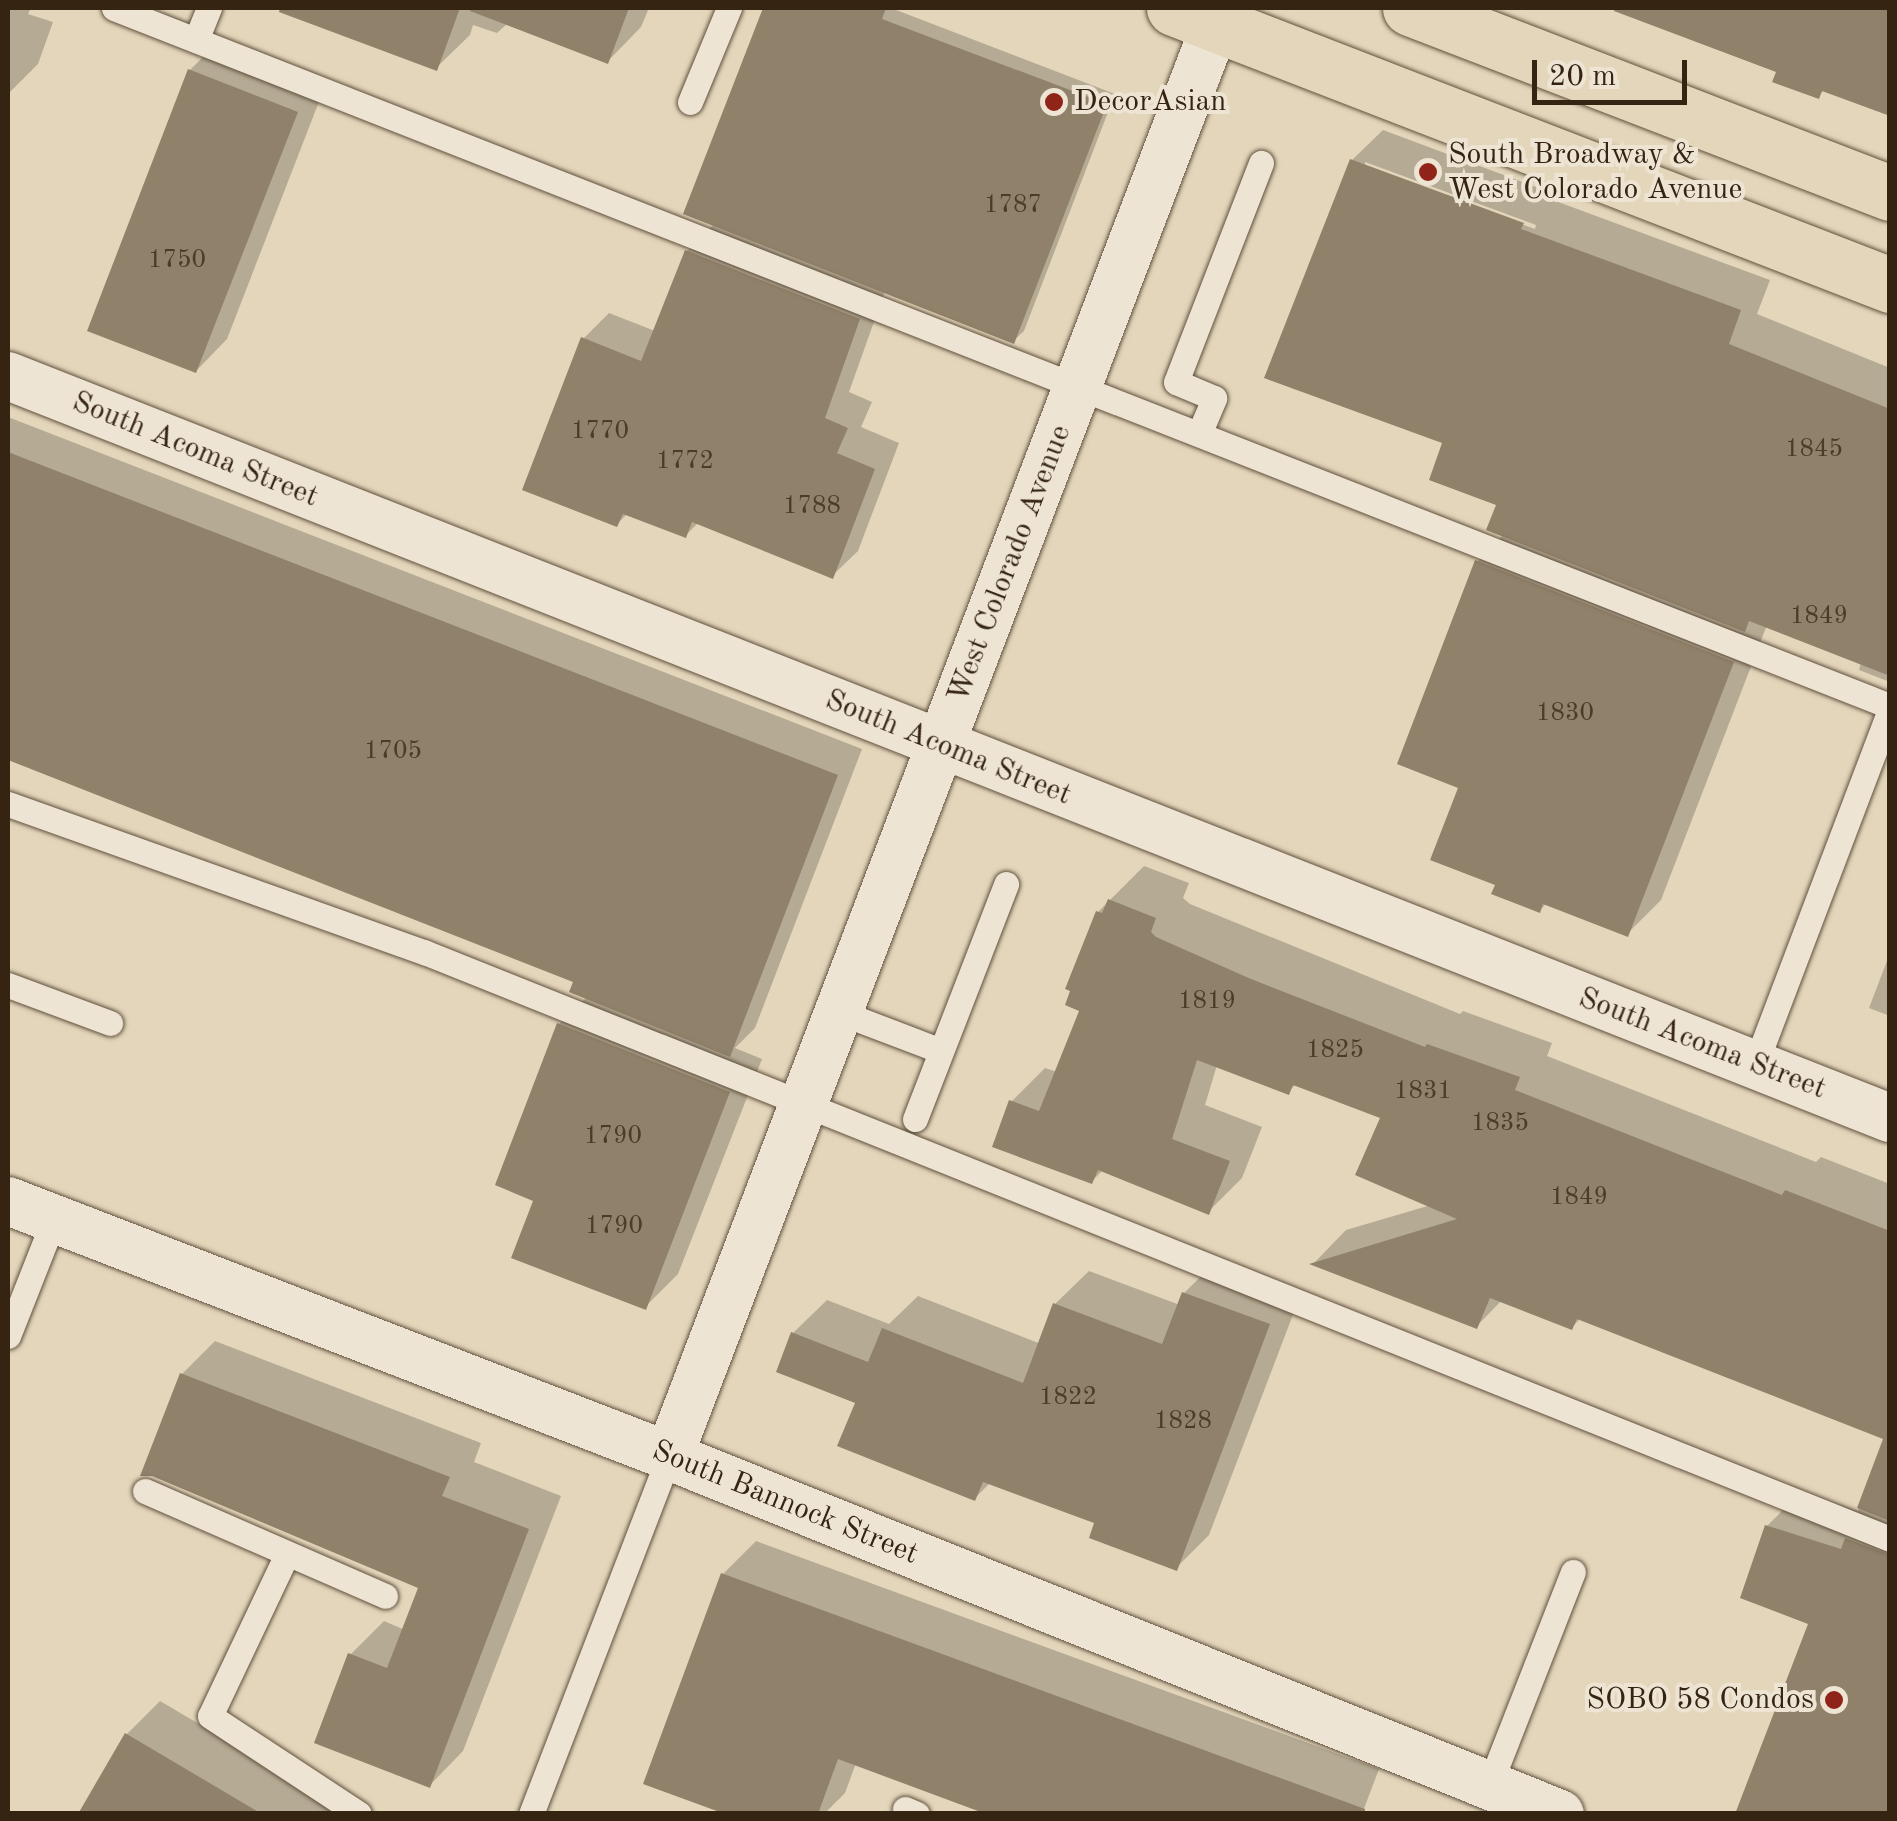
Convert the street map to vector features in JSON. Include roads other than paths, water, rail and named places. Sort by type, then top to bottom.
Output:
[{"type":"main road","points":[[1410,8],[1890,193]]},
{"type":"main road","points":[[1204,13],[1890,285]]},
{"type":"street","name":"West Colorado Avenue","points":[[669,1456],[1077,387],[1204,13]]},
{"type":"street","name":"South Acoma Street","points":[[8,376],[1890,1118]]},
{"type":"street","name":"South Bannock Street","points":[[8,1200],[669,1456],[1560,1814]]},
{"type":"lane","points":[[114,8],[1890,708],[1754,1065]]},
{"type":"lane","points":[[196,40],[209,8]]},
{"type":"lane","points":[[690,102],[729,8]]},
{"type":"lane","points":[[1199,434],[1214,398],[1176,382],[1261,163]]},
{"type":"lane","points":[[8,804],[424,952],[1890,1539]]},
{"type":"lane","points":[[915,1119],[1006,884]]},
{"type":"lane","points":[[8,985],[110,1023]]},
{"type":"lane","points":[[839,1012],[941,1051]]},
{"type":"lane","points":[[8,1336],[54,1218]]},
{"type":"lane","points":[[530,1814],[669,1456]]},
{"type":"lane","points":[[145,1491],[385,1596]]},
{"type":"lane","points":[[287,1554],[210,1716],[359,1814]]},
{"type":"lane","points":[[1489,1786],[1573,1572]]},
{"type":"place","name":"DecorAsian","points":[[1054,102]]},
{"type":"place","name":"South Broadway & West Colorado Avenue","points":[[1428,172]]},
{"type":"place","name":"SOBO 58 Condos","points":[[1834,1700]]}]
